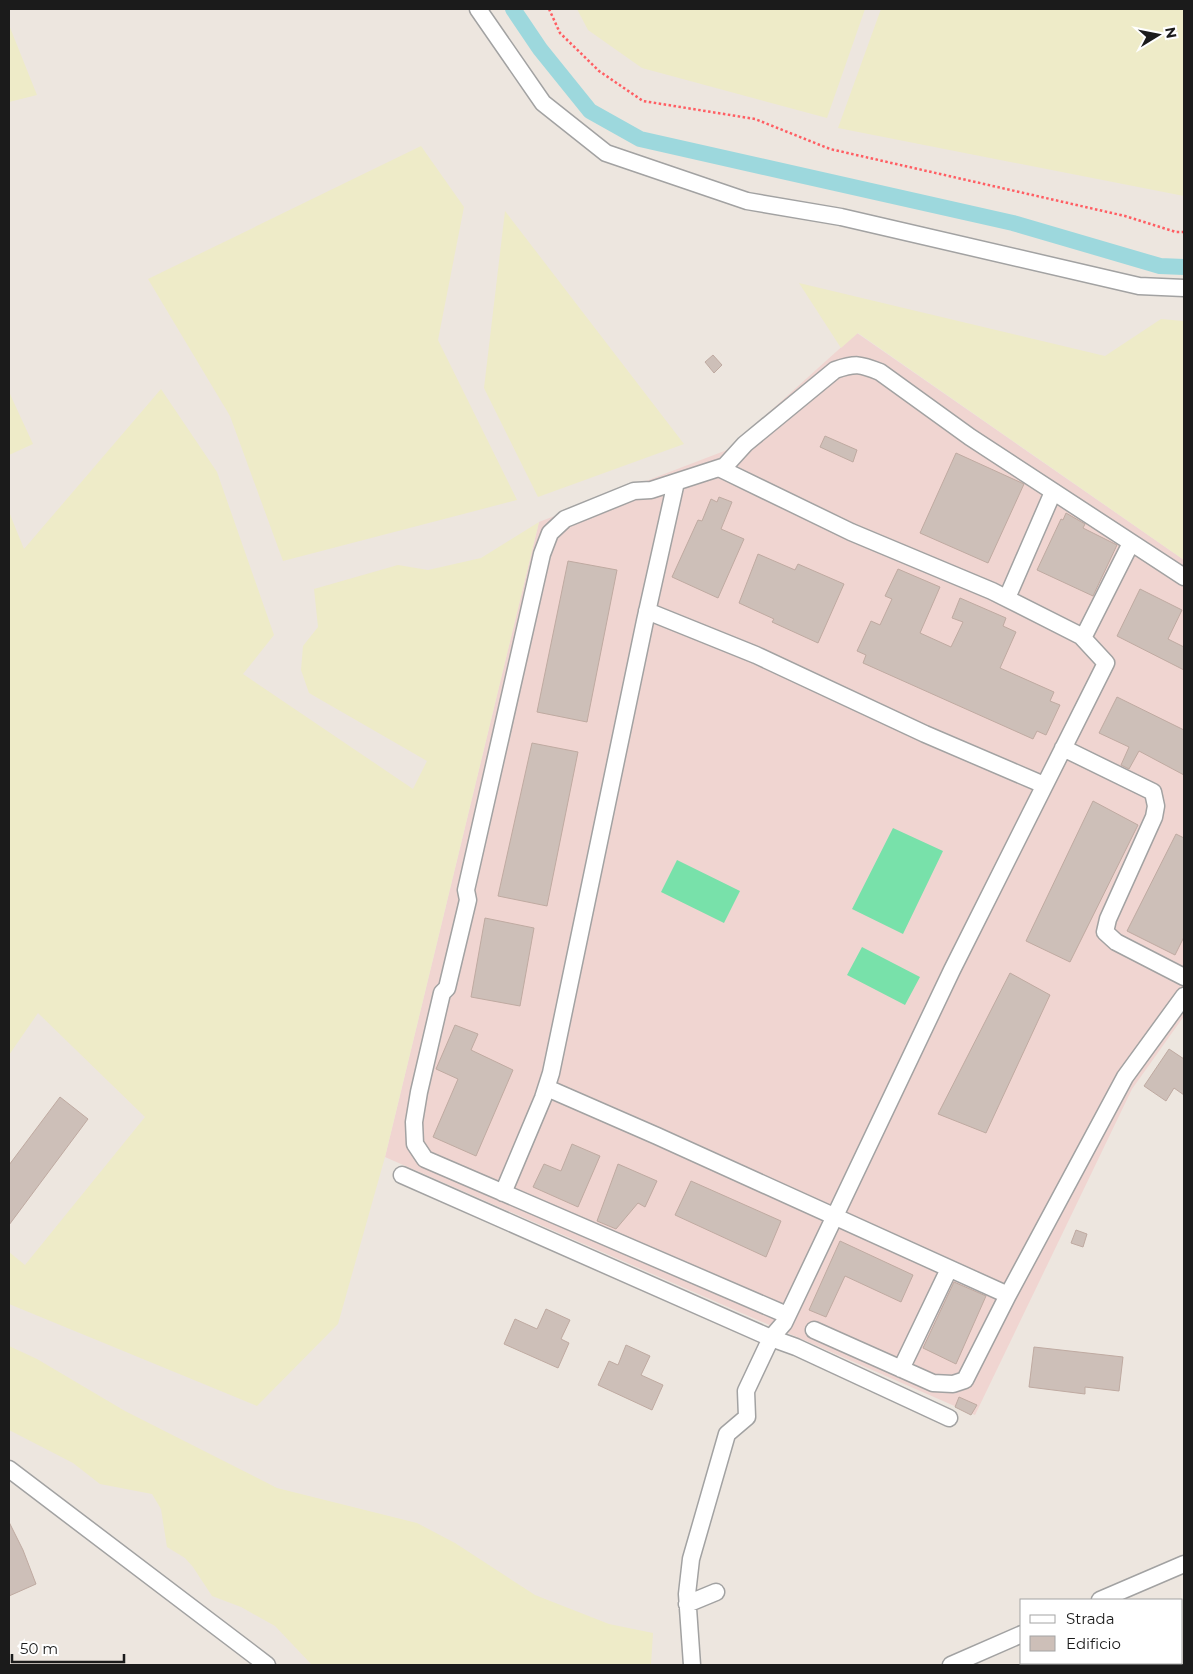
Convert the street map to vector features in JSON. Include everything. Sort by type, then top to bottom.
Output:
[{"type":"street","points":[[478,9],[543,104],[606,154],[747,201],[841,217],[1139,286],[1184,288]]},
{"type":"street","points":[[787,1315],[425,1159],[415,1144],[414,1122],[418,1092],[442,993],[447,988],[468,900],[466,890],[479,824],[540,562],[550,533],[565,519],[634,492],[651,490],[725,466],[744,444],[835,370],[852,364],[880,372],[970,437],[1184,577]]},
{"type":"street","points":[[692,1665],[687,1594],[691,1559],[727,1434],[747,1417],[746,1391],[771,1338],[784,1323],[952,970],[1106,662],[1083,638],[1007,598],[851,532],[720,468]]},
{"type":"street","points":[[503,1193],[547,1088],[647,611],[676,482]]},
{"type":"street","points":[[1007,598],[1053,492]]},
{"type":"street","points":[[1083,638],[1131,543]]},
{"type":"street","points":[[647,611],[756,655],[925,734],[1044,785]]},
{"type":"street","points":[[1063,748],[1153,792],[1156,806],[1154,817],[1108,919],[1105,932],[1116,942],[1184,977]]},
{"type":"street","points":[[814,1330],[933,1383],[953,1384],[965,1380],[1008,1295],[1125,1077],[1184,996]]},
{"type":"street","points":[[547,1088],[1008,1295]]},
{"type":"street","points":[[402,1175],[771,1338],[796,1347],[949,1418]]},
{"type":"street","points":[[901,1369],[949,1269]]},
{"type":"street","points":[[9,1469],[267,1665]]},
{"type":"street","points":[[1102,1599],[1184,1564]]},
{"type":"street","points":[[688,1604],[716,1592]]},
{"type":"street","points":[[951,1665],[1020,1635]]},
{"type":"path","points":[[549,9],[560,33],[599,70],[643,100],[755,119],[830,149],[1125,216],[1176,232],[1184,232]]},
{"type":"shaded area","points":[[577,9],[865,9],[827,118],[642,68],[588,30]]},
{"type":"shaded area","points":[[881,9],[1184,9],[1184,196],[838,128]]},
{"type":"shaded area","points":[[9,25],[37,95],[9,102]]},
{"type":"shaded area","points":[[421,146],[464,207],[438,340],[517,500],[283,561],[230,416],[148,279]]},
{"type":"shaded area","points":[[505,211],[684,444],[538,497],[484,388]]},
{"type":"shaded area","points":[[799,283],[1105,356],[1161,319],[1184,321],[1184,560],[858,333],[841,348]]},
{"type":"shaded area","points":[[857,333],[1184,560],[1184,1016],[1132,1089],[975,1415],[385,1157],[539,522],[727,450]]},
{"type":"shaded area","points":[[161,389],[217,472],[274,635],[243,674],[413,789],[427,761],[309,693],[301,670],[303,646],[318,627],[314,589],[398,565],[428,570],[481,558],[539,522],[385,1157],[338,1324],[257,1406],[9,1304],[9,1252],[25,1265],[145,1117],[38,1013],[9,1055],[9,512],[24,549]]},
{"type":"shaded area","points":[[9,392],[33,444],[9,455]]},
{"type":"shaded area","points":[[9,1346],[37,1359],[125,1411],[277,1488],[417,1523],[455,1543],[535,1595],[609,1624],[653,1633],[651,1665],[312,1665],[275,1626],[241,1607],[212,1596],[185,1558],[167,1547],[161,1509],[152,1494],[100,1484],[73,1463],[9,1430]]},
{"type":"green space","points":[[893,828],[943,851],[903,934],[852,909]]},
{"type":"green space","points":[[677,860],[740,891],[724,923],[661,892]]},
{"type":"green space","points":[[862,947],[920,977],[905,1005],[847,975]]},
{"type":"building","points":[[713,355],[722,365],[714,373],[705,362]]},
{"type":"building","points":[[825,436],[857,450],[853,462],[820,447]]},
{"type":"building","points":[[956,453],[1024,484],[988,563],[920,533]]},
{"type":"building","points":[[719,497],[732,502],[721,529],[744,539],[718,598],[672,577],[698,520],[702,521],[711,499],[717,502]]},
{"type":"building","points":[[1066,513],[1085,524],[1083,528],[1117,545],[1093,596],[1037,570],[1061,519],[1063,520]]},
{"type":"building","points":[[758,554],[795,570],[798,564],[844,584],[818,643],[772,622],[774,619],[739,603]]},
{"type":"building","points":[[568,561],[617,570],[587,722],[537,712]]},
{"type":"building","points":[[898,569],[940,587],[920,633],[951,647],[963,622],[952,618],[960,598],[1006,618],[1003,626],[1016,632],[1000,668],[1054,692],[1050,701],[1060,705],[1046,735],[1037,731],[1033,739],[863,663],[866,655],[857,651],[871,621],[880,625],[892,599],[885,596]]},
{"type":"building","points":[[1140,589],[1182,610],[1168,639],[1184,647],[1184,670],[1117,636]]},
{"type":"building","points":[[1117,697],[1184,730],[1184,775],[1139,751],[1129,769],[1121,765],[1129,747],[1099,733]]},
{"type":"building","points":[[532,743],[578,752],[547,906],[498,896]]},
{"type":"building","points":[[1093,801],[1138,825],[1070,962],[1026,941]]},
{"type":"building","points":[[1176,834],[1184,838],[1184,937],[1175,955],[1127,931]]},
{"type":"building","points":[[485,918],[534,928],[520,1006],[471,997]]},
{"type":"building","points":[[1010,973],[1050,995],[986,1133],[938,1114]]},
{"type":"building","points":[[455,1025],[478,1034],[471,1050],[513,1070],[476,1156],[433,1137],[458,1079],[436,1069]]},
{"type":"building","points":[[1169,1049],[1184,1059],[1184,1095],[1174,1088],[1166,1101],[1144,1086]]},
{"type":"building","points":[[60,1097],[88,1119],[9,1225],[9,1165]]},
{"type":"building","points":[[572,1144],[600,1156],[578,1207],[533,1187],[544,1164],[561,1171]]},
{"type":"building","points":[[618,1164],[657,1181],[645,1207],[638,1203],[616,1229],[597,1221]]},
{"type":"building","points":[[691,1181],[781,1221],[766,1257],[675,1215]]},
{"type":"building","points":[[1076,1230],[1087,1234],[1083,1247],[1071,1243]]},
{"type":"building","points":[[840,1241],[913,1275],[901,1302],[845,1276],[826,1317],[809,1310]]},
{"type":"building","points":[[954,1282],[986,1296],[956,1364],[923,1348]]},
{"type":"building","points":[[546,1309],[570,1320],[561,1339],[569,1343],[558,1368],[504,1344],[515,1319],[537,1329]]},
{"type":"building","points":[[626,1345],[650,1356],[641,1375],[663,1385],[652,1410],[598,1385],[609,1361],[618,1365]]},
{"type":"building","points":[[1034,1347],[1123,1357],[1119,1391],[1085,1387],[1085,1394],[1029,1387]]},
{"type":"building","points":[[959,1397],[977,1405],[971,1415],[955,1407]]},
{"type":"building","points":[[9,1522],[23,1550],[36,1584],[9,1596]]},
{"type":"waterway","points":[[513,9],[540,49],[590,111],[640,139],[1013,223],[1160,266],[1184,267]]}]
